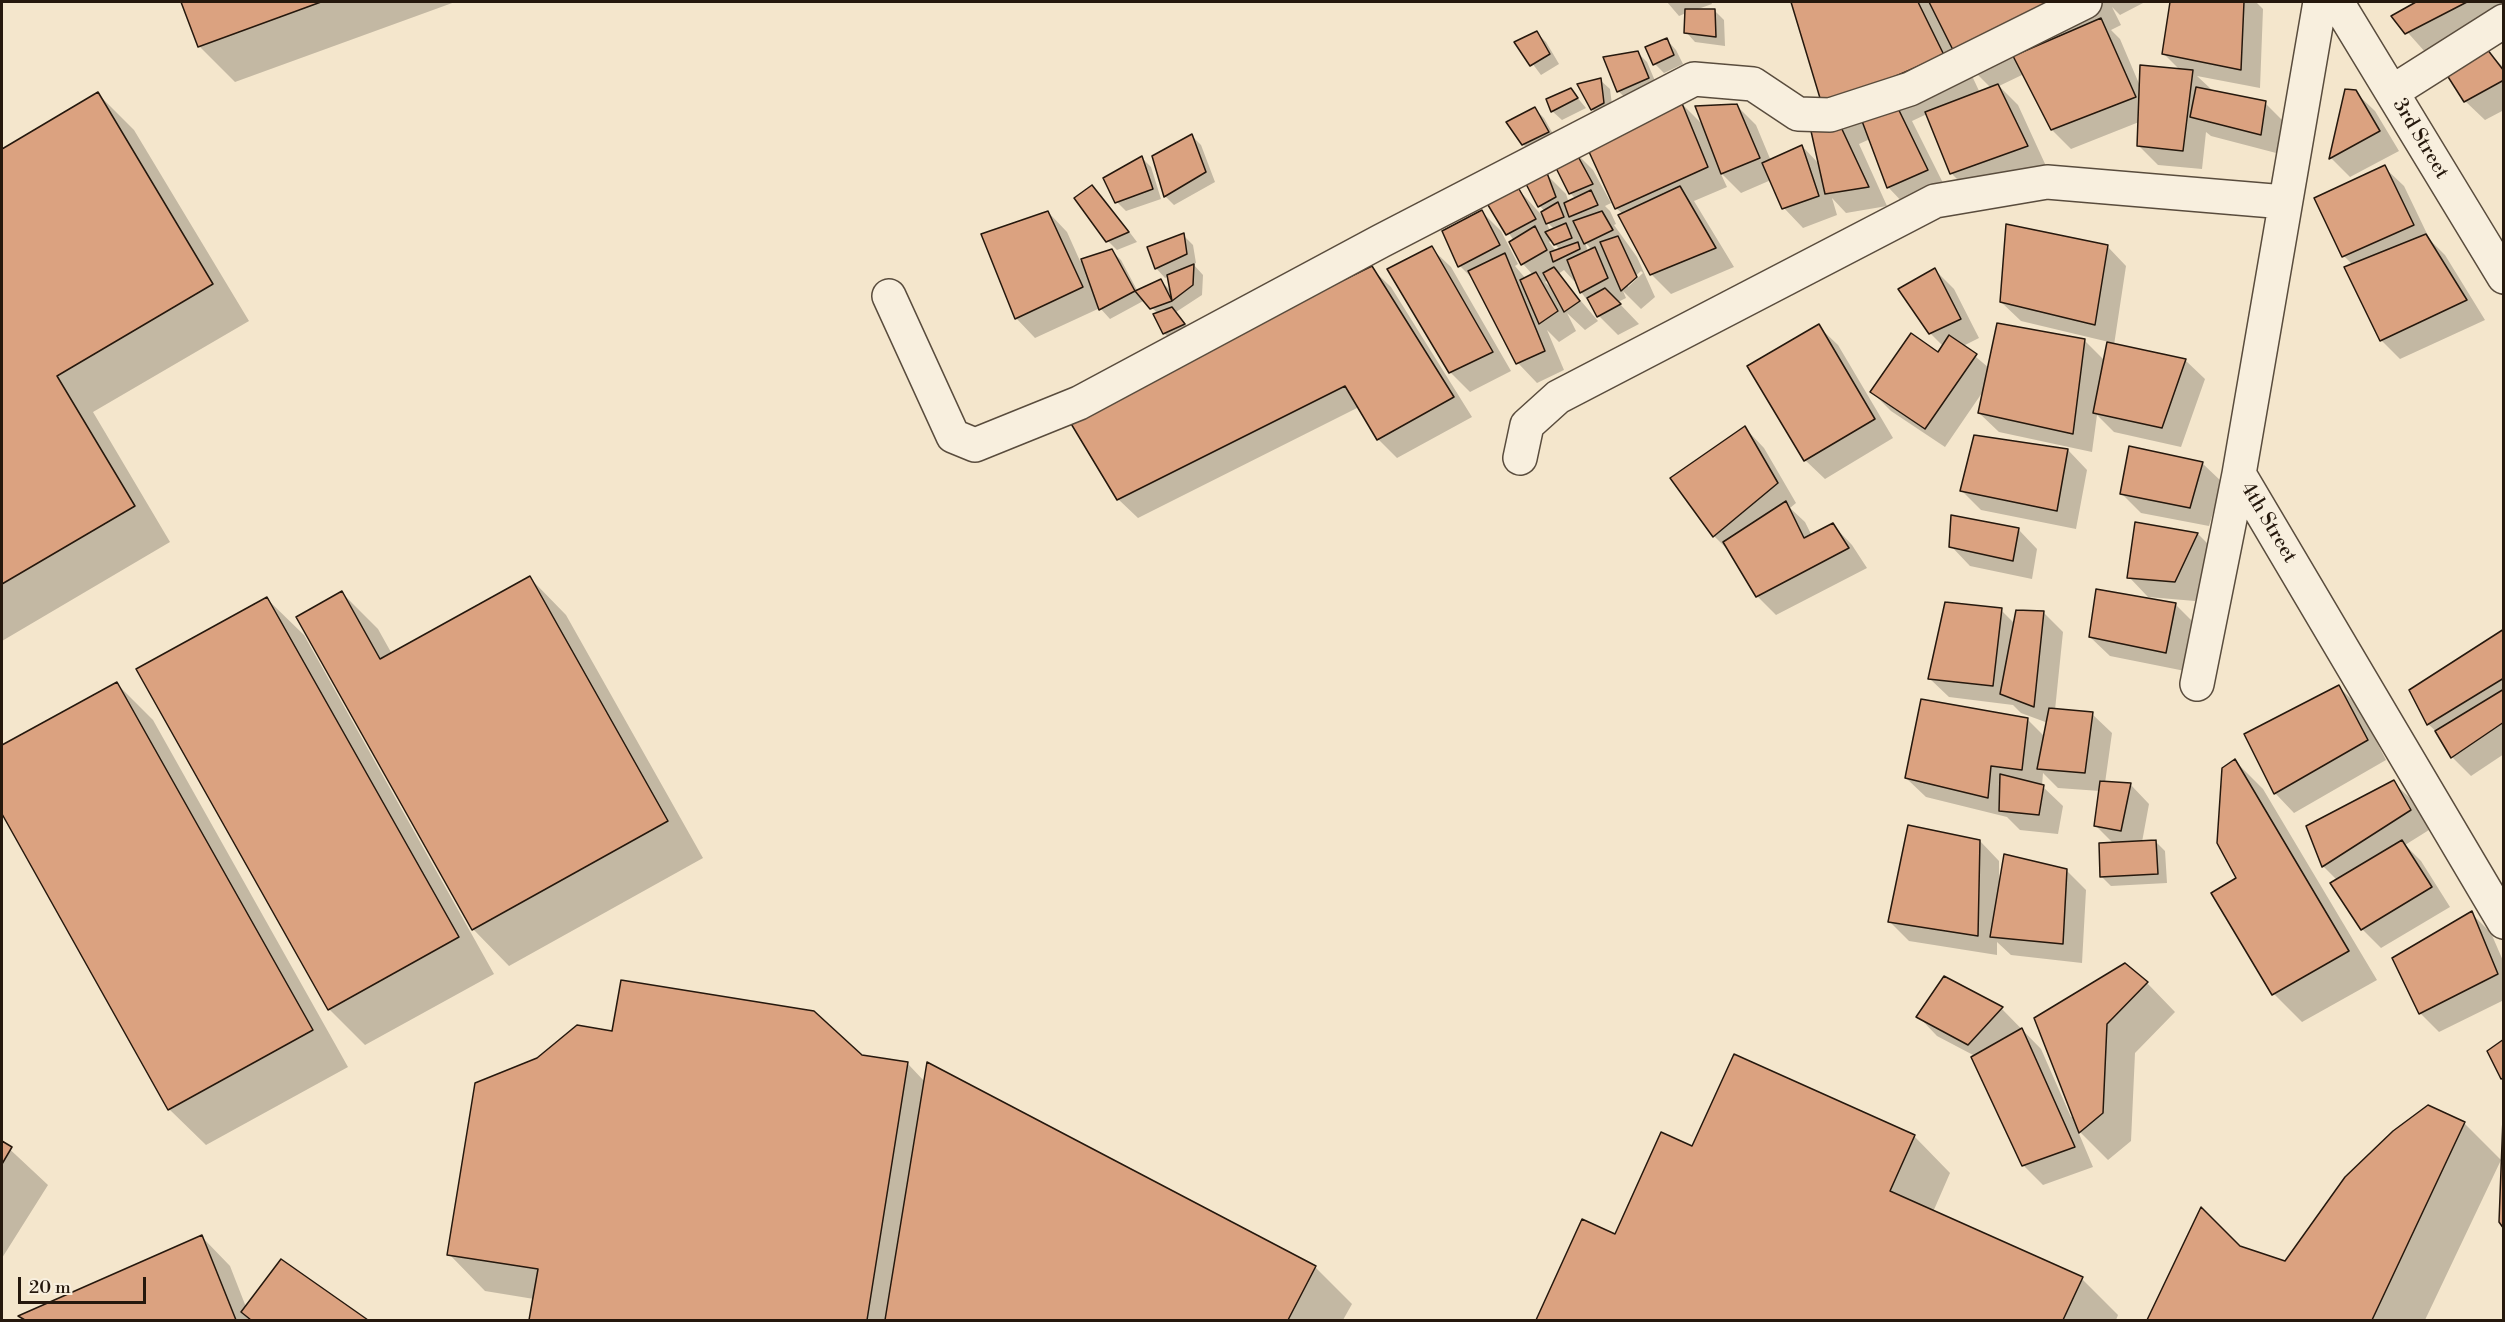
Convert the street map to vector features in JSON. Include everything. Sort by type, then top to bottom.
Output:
[{"type":"street","points":[[889,296],[953,436],[975,444],[1079,403],[1381,241],[1694,79],[1753,84],[1798,114],[1830,115],[1910,89],[2085,2]]},
{"type":"street","name":"4th Street","points":[[2320,2],[2239,474],[2504,922]]},
{"type":"street","name":"3rd Street","points":[[2337,2],[2504,277]]},
{"type":"street","points":[[2391,92],[2504,21]]},
{"type":"street","points":[[1520,458],[1527,425],[1558,397],[1935,201],[2047,182],[2285,202]]},
{"type":"street","points":[[2198,684],[2239,474]]},
{"type":"building","points":[[181,2],[321,2],[198,47]]},
{"type":"building","points":[[1791,2],[1918,2],[1944,55],[1823,108]]},
{"type":"building","points":[[1929,2],[2060,2],[1955,54]]},
{"type":"building","points":[[2170,2],[2244,2],[2241,70],[2162,54]]},
{"type":"building","points":[[2416,2],[2467,2],[2405,34],[2391,16]]},
{"type":"building","points":[[1685,9],[1715,9],[1716,37],[1684,33]]},
{"type":"building","points":[[2101,18],[2136,97],[2051,130],[2013,56]]},
{"type":"building","points":[[1537,31],[1550,54],[1530,66],[1514,42]]},
{"type":"building","points":[[1667,38],[1674,55],[1653,65],[1645,47]]},
{"type":"building","points":[[2487,49],[2504,71],[2504,80],[2464,102],[2445,72]]},
{"type":"building","points":[[1638,51],[1649,78],[1617,92],[1603,57]]},
{"type":"building","points":[[2140,65],[2193,70],[2183,151],[2137,146]]},
{"type":"building","points":[[1601,78],[1604,103],[1591,110],[1577,84]]},
{"type":"building","points":[[1998,84],[2028,146],[1950,174],[1925,112]]},
{"type":"building","points":[[2196,87],[2266,101],[2261,135],[2190,117]]},
{"type":"building","points":[[1571,88],[1578,98],[1551,112],[1546,99]]},
{"type":"building","points":[[2345,89],[2356,90],[2380,131],[2329,159]]},
{"type":"building","points":[[98,92],[213,284],[57,376],[135,506],[2,584],[2,149]]},
{"type":"building","points":[[1893,98],[1928,170],[1887,188],[1859,113]]},
{"type":"building","points":[[1681,101],[1708,167],[1615,209],[1585,143]]},
{"type":"building","points":[[1737,104],[1760,158],[1721,174],[1695,106]]},
{"type":"building","points":[[1535,107],[1549,132],[1522,145],[1506,122]]},
{"type":"building","points":[[1840,125],[1869,187],[1825,194],[1811,131]]},
{"type":"building","points":[[1192,134],[1206,172],[1164,197],[1152,156]]},
{"type":"building","points":[[1802,145],[1819,196],[1782,209],[1762,163]]},
{"type":"building","points":[[1574,149],[1593,184],[1569,194],[1553,162]]},
{"type":"building","points":[[1142,156],[1153,189],[1115,203],[1103,178]]},
{"type":"building","points":[[2385,165],[2414,225],[2342,257],[2314,198]]},
{"type":"building","points":[[1547,173],[1556,197],[1538,207],[1526,184]]},
{"type":"building","points":[[1092,185],[1129,232],[1106,242],[1074,198]]},
{"type":"building","points":[[1680,186],[1716,248],[1650,275],[1618,215]]},
{"type":"building","points":[[1519,189],[1536,219],[1506,235],[1485,200]]},
{"type":"building","points":[[1591,190],[1598,205],[1569,217],[1564,203]]},
{"type":"building","points":[[1558,202],[1564,217],[1546,224],[1541,212]]},
{"type":"building","points":[[1482,210],[1500,245],[1458,267],[1442,231]]},
{"type":"building","points":[[1048,211],[1083,287],[1015,319],[981,234]]},
{"type":"building","points":[[1602,211],[1613,230],[1584,244],[1573,221]]},
{"type":"building","points":[[1566,223],[1572,238],[1554,245],[1545,232]]},
{"type":"building","points":[[2006,224],[2108,245],[2095,325],[2000,302]]},
{"type":"building","points":[[1535,226],[1547,250],[1521,265],[1509,242]]},
{"type":"building","points":[[1184,233],[1187,254],[1155,269],[1147,247]]},
{"type":"building","points":[[2426,234],[2467,300],[2380,341],[2344,267]]},
{"type":"building","points":[[1618,236],[1637,277],[1621,291],[1600,242]]},
{"type":"building","points":[[1578,242],[1580,249],[1553,262],[1550,252]]},
{"type":"building","points":[[1432,246],[1493,352],[1449,373],[1387,269]]},
{"type":"building","points":[[1595,247],[1608,278],[1580,293],[1567,260]]},
{"type":"building","points":[[1112,249],[1135,291],[1099,310],[1081,259]]},
{"type":"building","points":[[1505,253],[1545,351],[1516,364],[1468,271]]},
{"type":"building","points":[[1194,264],[1193,285],[1172,301],[1167,275]]},
{"type":"building","points":[[1372,266],[1454,397],[1377,440],[1345,386],[1117,500],[1067,417]]},
{"type":"building","points":[[1554,267],[1580,301],[1564,312],[1543,273]]},
{"type":"building","points":[[1935,268],[1961,319],[1929,334],[1898,289]]},
{"type":"building","points":[[1536,272],[1558,311],[1539,324],[1520,280]]},
{"type":"building","points":[[1161,279],[1172,301],[1150,309],[1135,291]]},
{"type":"building","points":[[1605,288],[1621,304],[1597,317],[1587,298]]},
{"type":"building","points":[[1172,307],[1185,324],[1163,334],[1153,314]]},
{"type":"building","points":[[1997,323],[2085,339],[2073,434],[1978,413]]},
{"type":"building","points":[[1819,324],[1875,419],[1804,461],[1747,366]]},
{"type":"building","points":[[1911,333],[1938,352],[1949,335],[1977,354],[1925,429],[1870,392]]},
{"type":"building","points":[[2107,342],[2186,359],[2162,428],[2093,413]]},
{"type":"building","points":[[1745,426],[1778,483],[1713,537],[1670,478]]},
{"type":"building","points":[[1974,435],[2068,449],[2057,511],[1960,491]]},
{"type":"building","points":[[2129,446],[2203,462],[2190,508],[2120,494]]},
{"type":"building","points":[[1786,501],[1804,538],[1833,523],[1849,548],[1756,597],[1723,542]]},
{"type":"building","points":[[1951,515],[2019,528],[2013,561],[1949,547]]},
{"type":"building","points":[[2135,522],[2198,533],[2175,582],[2127,578]]},
{"type":"building","points":[[530,576],[668,821],[472,930],[296,617],[342,591],[380,659]]},
{"type":"building","points":[[2096,589],[2176,603],[2166,653],[2089,637]]},
{"type":"building","points":[[267,597],[459,937],[328,1010],[136,669]]},
{"type":"building","points":[[1945,602],[2002,608],[1993,686],[1928,679]]},
{"type":"building","points":[[2016,610],[2044,611],[2034,707],[2000,694]]},
{"type":"building","points":[[2504,629],[2504,678],[2427,725],[2409,690]]},
{"type":"building","points":[[117,682],[313,1030],[168,1110],[2,814],[2,745]]},
{"type":"building","points":[[2339,685],[2368,740],[2274,794],[2244,734]]},
{"type":"building","points":[[2504,689],[2504,722],[2451,758],[2435,731]]},
{"type":"building","points":[[1921,699],[2028,718],[2022,770],[1991,766],[1988,798],[1905,778]]},
{"type":"building","points":[[2049,708],[2093,712],[2085,773],[2037,769]]},
{"type":"building","points":[[2235,759],[2349,951],[2272,995],[2211,893],[2236,878],[2217,843],[2222,768]]},
{"type":"building","points":[[2000,774],[2044,785],[2039,815],[1999,811]]},
{"type":"building","points":[[2394,780],[2411,810],[2322,867],[2306,826]]},
{"type":"building","points":[[2100,781],[2131,783],[2121,831],[2094,826]]},
{"type":"building","points":[[1908,825],[1980,840],[1978,936],[1888,922]]},
{"type":"building","points":[[2156,840],[2158,874],[2100,877],[2099,843]]},
{"type":"building","points":[[2402,840],[2432,887],[2361,930],[2330,883]]},
{"type":"building","points":[[2004,854],[2067,869],[2063,944],[1990,937]]},
{"type":"building","points":[[2472,911],[2498,974],[2419,1014],[2392,958]]},
{"type":"building","points":[[2125,963],[2148,982],[2107,1024],[2103,1113],[2079,1133],[2034,1018]]},
{"type":"building","points":[[1944,976],[2003,1007],[1968,1045],[1916,1017]]},
{"type":"building","points":[[621,980],[814,1011],[862,1055],[908,1062],[867,1320],[529,1320],[538,1269],[447,1255],[475,1083],[537,1058],[577,1025],[612,1031]]},
{"type":"building","points":[[2022,1028],[2075,1147],[2022,1166],[1971,1057]]},
{"type":"building","points":[[2504,1039],[2504,1078],[2501,1079],[2487,1051]]},
{"type":"building","points":[[1734,1054],[1915,1135],[1890,1191],[2083,1277],[2063,1320],[1536,1320],[1582,1219],[1615,1234],[1661,1132],[1692,1146]]},
{"type":"building","points":[[927,1062],[1316,1266],[1288,1320],[885,1320]]},
{"type":"building","points":[[2504,1092],[2504,1229],[2499,1222]]},
{"type":"building","points":[[2428,1105],[2465,1122],[2372,1320],[2147,1320],[2201,1207],[2240,1246],[2285,1261],[2345,1177],[2393,1131]]},
{"type":"building","points":[[2,1141],[12,1147],[2,1164]]},
{"type":"building","points":[[202,1235],[236,1320],[25,1320],[18,1316]]},
{"type":"building","points":[[281,1259],[368,1320],[251,1320],[241,1312]]}]
